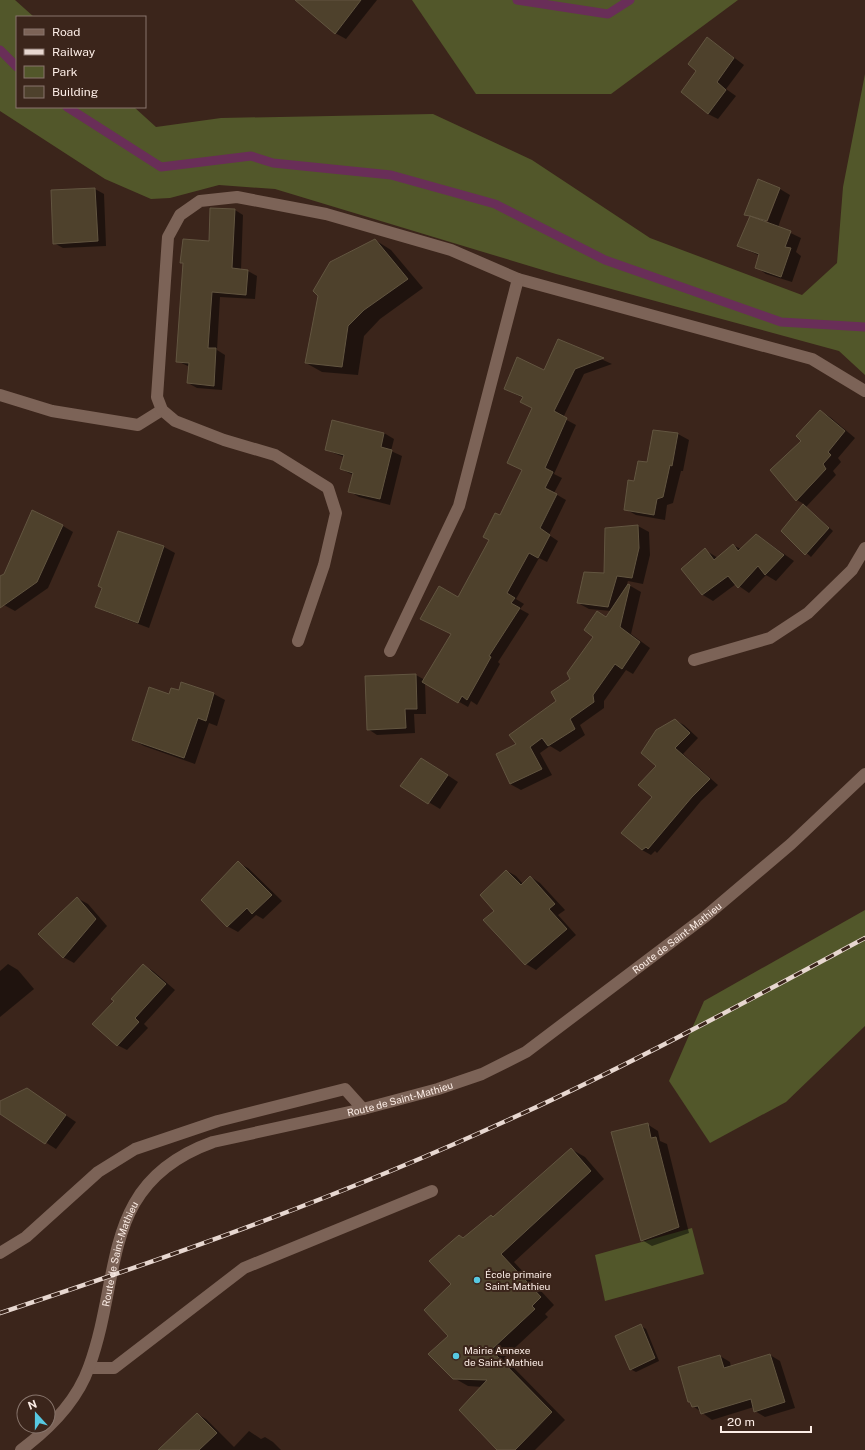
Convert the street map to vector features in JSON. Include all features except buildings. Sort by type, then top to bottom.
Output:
[{"type":"street","points":[[298,641],[324,565],[336,514],[328,488],[275,455],[224,440],[175,421],[162,410],[157,397],[168,237],[180,215],[200,201],[237,197],[326,214],[451,250],[518,279],[812,359],[865,391]]},
{"type":"street","points":[[390,651],[459,506],[518,279]]},
{"type":"street","points":[[0,395],[52,411],[138,425],[162,410]]},
{"type":"street","points":[[694,660],[770,638],[808,613],[852,570],[865,548]]},
{"type":"street","name":"Route de Saint-Mathieu","points":[[21,1450],[52,1424],[71,1399],[89,1368],[110,1277],[125,1222],[135,1201],[158,1172],[177,1158],[193,1149],[213,1142],[363,1109],[438,1089],[482,1074],[526,1052],[706,916],[791,844],[865,774]]},
{"type":"street","points":[[0,1253],[26,1237],[98,1172],[136,1149],[218,1121],[345,1089],[363,1109]]},
{"type":"street","points":[[89,1368],[114,1368],[244,1268],[432,1191]]},
{"type":"green space","points":[[0,0],[15,0],[33,16],[16,16],[16,108],[135,108],[156,127],[221,118],[433,114],[532,160],[650,238],[802,295],[837,263],[843,187],[865,74],[865,375],[839,351],[556,274],[275,189],[219,185],[170,198],[151,199],[105,179],[0,111]]},
{"type":"green space","points":[[412,0],[738,0],[611,94],[476,94]]},
{"type":"green space","points":[[865,910],[865,1026],[786,1102],[710,1143],[669,1081],[704,1001]]},
{"type":"green space","points":[[692,1228],[704,1274],[605,1301],[595,1255]]},
{"type":"waterway","points":[[517,0],[608,14],[630,0]]},
{"type":"waterway","points":[[0,50],[16,66]]},
{"type":"waterway","points":[[69,108],[161,167],[251,156],[273,163],[391,175],[495,204],[605,260],[781,322],[865,327]]},
{"type":"railway","points":[[0,1313],[132,1269],[262,1222],[455,1144],[607,1073],[737,1007],[865,938]]},
{"type":"place","name":"École primaire Saint-Mathieu","points":[[477,1280]]},
{"type":"place","name":"Mairie Annexe de Saint-Mathieu","points":[[456,1356]]}]
